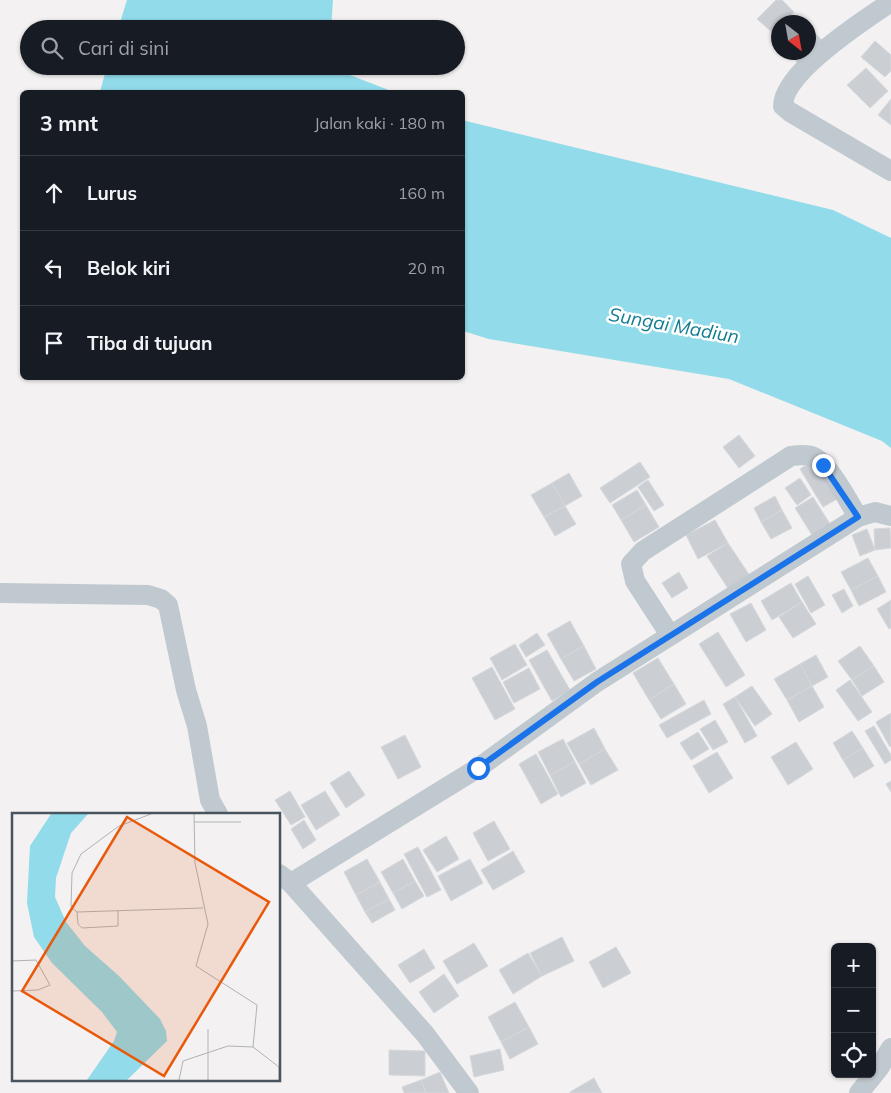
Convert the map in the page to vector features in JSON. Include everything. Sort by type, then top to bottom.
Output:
[{"type":"street","points":[[891,2],[822,51],[786,90],[783,106],[790,112],[891,171]]},
{"type":"street","points":[[670,635],[635,581],[632,564],[642,551],[791,456],[809,456],[823,465],[858,517]]},
{"type":"street","points":[[469,1093],[425,1034],[285,878],[478,768],[597,682],[858,517],[875,512],[891,516]]},
{"type":"street","points":[[0,593],[148,595],[161,599],[168,605],[186,690],[197,726],[210,800],[217,813]]},
{"type":"street","points":[[859,1093],[879,1068],[891,1048]]},
{"type":"water","points":[[127,0],[333,0],[332,20],[121,20]]},
{"type":"water","points":[[105,75],[350,75],[389,90],[101,90]]},
{"type":"water","name":"Sungai Madiun","points":[[465,121],[833,210],[891,238],[891,448],[882,441],[729,379],[489,339],[465,332]]},
{"type":"building","points":[[776,0],[782,0],[794,12],[791,15],[771,15],[771,31],[757,19]]},
{"type":"building","points":[[816,34],[822,40],[816,46]]},
{"type":"building","points":[[875,41],[891,55],[891,71],[885,77],[861,57]]},
{"type":"building","points":[[795,60],[803,60],[799,64]]},
{"type":"building","points":[[866,68],[888,91],[870,108],[847,85]]},
{"type":"building","points":[[891,99],[891,125],[878,115]]},
{"type":"building","points":[[739,435],[755,456],[739,468],[723,447]]},
{"type":"building","points":[[813,461],[837,499],[823,507],[800,469]]},
{"type":"building","points":[[640,462],[650,477],[610,503],[600,488]]},
{"type":"building","points":[[569,473],[582,496],[565,506],[552,483]]},
{"type":"building","points":[[800,478],[811,495],[797,505],[785,488]]},
{"type":"building","points":[[648,480],[664,505],[654,511],[638,487]]},
{"type":"building","points":[[552,483],[565,506],[544,517],[531,495]]},
{"type":"building","points":[[637,490],[646,505],[621,520],[612,505]]},
{"type":"building","points":[[775,496],[782,510],[761,522],[754,508]]},
{"type":"building","points":[[813,497],[830,524],[812,535],[795,508]]},
{"type":"building","points":[[646,505],[659,527],[634,542],[621,520]]},
{"type":"building","points":[[565,506],[576,524],[555,536],[544,517]]},
{"type":"building","points":[[782,510],[792,528],[771,539],[761,522]]},
{"type":"building","points":[[715,520],[728,543],[698,559],[686,535]]},
{"type":"building","points":[[890,528],[891,548],[875,550],[874,529]]},
{"type":"building","points":[[867,529],[875,550],[860,556],[852,535]]},
{"type":"building","points":[[728,543],[750,576],[729,590],[707,556]]},
{"type":"building","points":[[868,558],[878,576],[851,590],[841,572]]},
{"type":"building","points":[[679,572],[688,588],[672,598],[662,583]]},
{"type":"building","points":[[808,576],[825,605],[811,613],[795,584]]},
{"type":"building","points":[[878,576],[886,592],[859,606],[851,590]]},
{"type":"building","points":[[791,583],[802,602],[772,620],[761,601]]},
{"type":"building","points":[[844,589],[853,606],[842,613],[832,595]]},
{"type":"building","points":[[891,600],[891,628],[889,629],[877,609]]},
{"type":"building","points":[[802,602],[816,624],[793,638],[779,617]]},
{"type":"building","points":[[751,603],[766,630],[746,642],[730,614]]},
{"type":"building","points":[[570,621],[584,646],[561,659],[547,634]]},
{"type":"building","points":[[718,632],[745,675],[726,687],[699,644]]},
{"type":"building","points":[[537,633],[545,645],[526,657],[519,645]]},
{"type":"building","points":[[515,644],[527,665],[502,680],[490,658]]},
{"type":"building","points":[[584,646],[596,669],[574,681],[561,659]]},
{"type":"building","points":[[860,646],[874,666],[852,680],[838,661]]},
{"type":"building","points":[[547,650],[570,690],[552,701],[529,660]]},
{"type":"building","points":[[816,655],[828,677],[812,686],[800,664]]},
{"type":"building","points":[[658,658],[674,684],[649,700],[633,673]]},
{"type":"building","points":[[800,664],[812,686],[787,700],[774,679]]},
{"type":"building","points":[[874,666],[884,682],[862,696],[852,680]]},
{"type":"building","points":[[492,667],[515,709],[495,720],[472,678]]},
{"type":"building","points":[[529,668],[540,689],[514,703],[503,682]]},
{"type":"building","points":[[850,680],[872,712],[858,721],[836,690]]},
{"type":"building","points":[[674,684],[686,704],[661,719],[649,700]]},
{"type":"building","points":[[752,686],[772,714],[755,726],[735,697]]},
{"type":"building","points":[[812,686],[824,707],[799,722],[787,700]]},
{"type":"building","points":[[735,697],[757,736],[745,743],[723,704]]},
{"type":"building","points":[[704,700],[711,714],[667,738],[659,725]]},
{"type":"building","points":[[891,713],[891,746],[890,747],[876,722]]},
{"type":"building","points":[[715,720],[728,742],[713,750],[700,729]]},
{"type":"building","points":[[874,726],[891,755],[891,760],[885,764],[865,731]]},
{"type":"building","points":[[594,728],[605,749],[579,764],[567,743]]},
{"type":"building","points":[[852,731],[863,748],[843,760],[833,743]]},
{"type":"building","points":[[698,732],[709,749],[691,760],[680,743]]},
{"type":"building","points":[[405,735],[421,767],[398,779],[381,747]]},
{"type":"building","points":[[563,739],[575,762],[550,775],[538,752]]},
{"type":"building","points":[[796,742],[813,769],[788,785],[771,757]]},
{"type":"building","points":[[863,748],[874,766],[854,778],[843,760]]},
{"type":"building","points":[[605,749],[618,770],[591,785],[579,764]]},
{"type":"building","points":[[717,752],[733,778],[709,793],[693,766]]},
{"type":"building","points":[[536,754],[558,794],[541,804],[519,764]]},
{"type":"building","points":[[575,762],[586,783],[561,797],[550,775]]},
{"type":"building","points":[[349,771],[365,795],[346,808],[330,783]]},
{"type":"building","points":[[891,781],[891,792],[886,784]]},
{"type":"building","points":[[290,791],[305,817],[291,825],[275,800]]},
{"type":"building","points":[[325,791],[340,815],[316,830],[301,805]]},
{"type":"building","points":[[304,820],[316,840],[303,849],[291,829]]},
{"type":"building","points":[[494,821],[510,849],[488,861],[473,833]]},
{"type":"building","points":[[446,836],[459,859],[437,872],[423,850]]},
{"type":"building","points":[[418,847],[441,890],[427,897],[404,854]]},
{"type":"building","points":[[513,851],[525,872],[493,890],[481,870]]},
{"type":"building","points":[[367,859],[380,882],[356,895],[344,872]]},
{"type":"building","points":[[403,859],[415,881],[393,893],[381,872]]},
{"type":"building","points":[[470,859],[483,883],[451,901],[438,876]]},
{"type":"building","points":[[415,881],[424,896],[402,909],[393,893]]},
{"type":"building","points":[[380,882],[389,899],[365,912],[356,895]]},
{"type":"building","points":[[389,899],[395,910],[372,923],[365,912]]},
{"type":"building","points":[[562,937],[574,961],[542,976],[530,953]]},
{"type":"building","points":[[474,943],[488,966],[457,984],[443,961]]},
{"type":"building","points":[[616,947],[631,973],[603,988],[589,962]]},
{"type":"building","points":[[424,949],[435,968],[410,983],[398,965]]},
{"type":"building","points":[[528,953],[542,976],[513,994],[499,970]]},
{"type":"building","points":[[444,974],[459,996],[434,1013],[419,992]]},
{"type":"building","points":[[515,1002],[529,1027],[501,1042],[488,1017]]},
{"type":"building","points":[[529,1027],[538,1044],[510,1059],[501,1042]]},
{"type":"building","points":[[500,1049],[504,1070],[474,1077],[470,1056]]},
{"type":"building","points":[[389,1050],[425,1051],[425,1076],[389,1075]]},
{"type":"building","points":[[440,1072],[449,1093],[426,1093],[421,1080]]},
{"type":"building","points":[[594,1078],[602,1093],[570,1093],[570,1092]]},
{"type":"building","points":[[421,1080],[426,1093],[404,1093],[402,1087]]},
{"type":"route","points":[[478,768],[597,682],[858,517],[823,465]]}]
